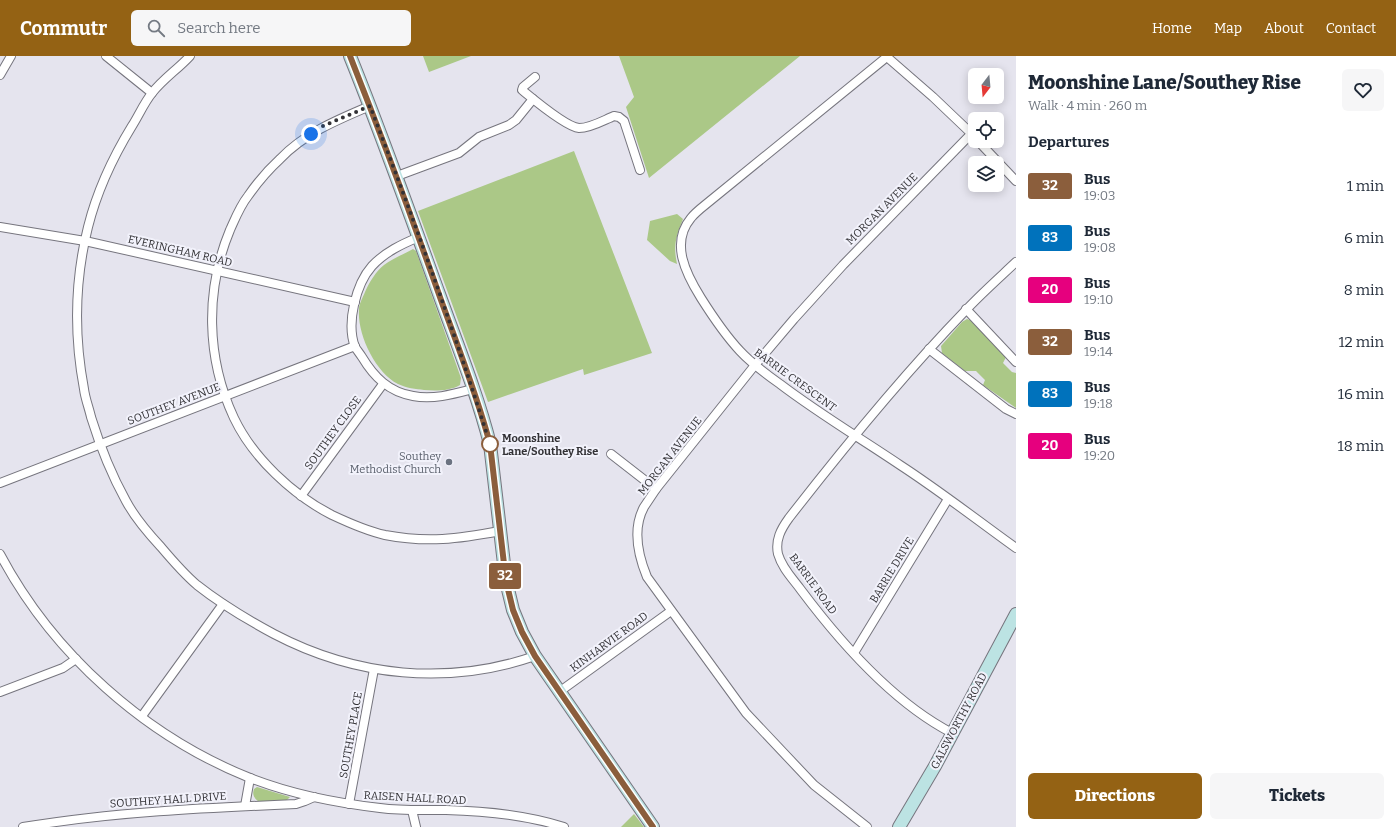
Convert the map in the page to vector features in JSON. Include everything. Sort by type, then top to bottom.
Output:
[{"type":"street","points":[[0,75],[11,56]]},
{"type":"street","points":[[106,56],[152,93]]},
{"type":"street","points":[[190,56],[152,93],[108,169],[96,202],[85,241],[77,292],[79,345],[84,390],[99,444],[126,502],[148,533],[176,565],[197,585],[223,604],[257,625],[289,642],[318,654],[374,669],[425,673],[450,673],[497,667],[535,656]]},
{"type":"street","points":[[350,56],[397,176],[473,389],[490,444],[506,581],[513,610],[522,632],[535,656],[653,827]]},
{"type":"street","points":[[887,56],[933,97],[968,131]]},
{"type":"street","name":"BARRIE CRESCENT","points":[[887,56],[691,218],[681,239],[680,249],[688,276],[712,316],[729,338],[755,365],[789,391],[902,466],[1016,548]]},
{"type":"street","points":[[535,77],[522,90],[570,126],[578,128],[587,127],[614,116],[619,117],[624,121],[640,170]]},
{"type":"street","points":[[397,176],[459,153],[479,137],[509,125],[516,120],[533,99]]},
{"type":"street","points":[[370,106],[323,126],[300,142],[272,167],[247,197],[234,220],[223,247],[216,271],[212,301],[212,328],[216,356],[225,397],[234,419],[249,442],[284,483],[320,508],[352,524],[383,534],[419,540],[457,539],[500,531]]},
{"type":"street","name":"MORGAN AVENUE","points":[[867,827],[814,785],[751,718],[647,577],[640,560],[637,544],[638,525],[643,508],[656,489],[755,365],[842,265],[968,141]]},
{"type":"street","points":[[985,148],[1016,181]]},
{"type":"street","name":"EVERINGHAM ROAD","points":[[0,227],[85,241],[355,302]]},
{"type":"street","points":[[419,237],[400,245],[384,255],[372,266],[362,282],[355,302],[352,320],[355,346],[373,374],[383,384],[398,392],[414,397],[431,398],[473,389]]},
{"type":"street","name":"BARRIE ROAD","points":[[952,733],[936,725],[916,710],[886,685],[854,653],[827,622],[784,566],[778,554],[777,541],[782,528],[789,518],[855,435],[929,349],[966,309],[1016,262]]},
{"type":"street","points":[[966,309],[1016,362]]},
{"type":"street","name":"SOUTHEY AVENUE","points":[[0,483],[355,346]]},
{"type":"street","points":[[929,349],[1006,409],[1016,414]]},
{"type":"street","name":"SOUTHEY CLOSE","points":[[301,496],[383,384]]},
{"type":"street","points":[[611,454],[656,489]]},
{"type":"street","name":"BARRIE DRIVE","points":[[854,653],[948,499]]},
{"type":"street","name":"RAISEN HALL ROAD","points":[[0,554],[33,608],[55,636],[109,691],[173,738],[250,778],[314,797],[349,804],[382,809],[447,810],[527,817],[564,827]]},
{"type":"street","points":[[0,572],[8,569]]},
{"type":"street","points":[[142,716],[223,604]]},
{"type":"street","name":"KINHARVIE ROAD","points":[[559,692],[671,611]]},
{"type":"street","name":"GALSWORTHY ROAD","points":[[899,827],[935,766],[1016,614]]},
{"type":"street","points":[[0,692],[63,668],[76,659]]},
{"type":"street","name":"SOUTHEY PLACE","points":[[349,804],[374,669]]},
{"type":"street","points":[[245,806],[250,778]]},
{"type":"street","name":"SOUTHEY HALL DRIVE","points":[[23,827],[64,820],[144,811],[296,804],[314,797]]},
{"type":"street","points":[[412,810],[416,827]]},
{"type":"green space","points":[[423,56],[471,56],[429,72]]},
{"type":"green space","points":[[619,56],[800,56],[649,178],[626,107],[634,97]]},
{"type":"green space","points":[[574,151],[652,353],[584,375],[583,369],[488,402],[418,211]]},
{"type":"green space","points":[[677,214],[683,219],[676,241],[675,251],[677,264],[670,261],[647,240],[650,221]]},
{"type":"green space","points":[[413,249],[416,251],[461,378],[460,385],[452,388],[424,390],[398,384],[382,371],[375,362],[364,341],[359,319],[359,309],[373,277],[384,265]]},
{"type":"green space","points":[[967,319],[972,321],[1006,357],[1003,363],[1012,372],[1016,373],[1016,408],[983,385],[985,380],[976,371],[965,371],[942,353],[941,346],[962,322]]},
{"type":"green space","points":[[257,787],[290,797],[286,801],[259,802],[253,795],[254,789]]},
{"type":"green space","points":[[634,814],[644,827],[621,827]]},
{"type":"bus line","name":"32","points":[[350,56],[397,176],[473,389],[490,444],[506,581],[513,610],[522,632],[535,656],[653,827]]},
{"type":"place","name":"Moonshine Lane/Southey Rise","points":[[490,444]]},
{"type":"place","name":"Southey Methodist Church","points":[[449,462]]},
{"type":"route","points":[[311,134],[323,126],[370,106],[397,176],[473,389],[490,444]]}]
